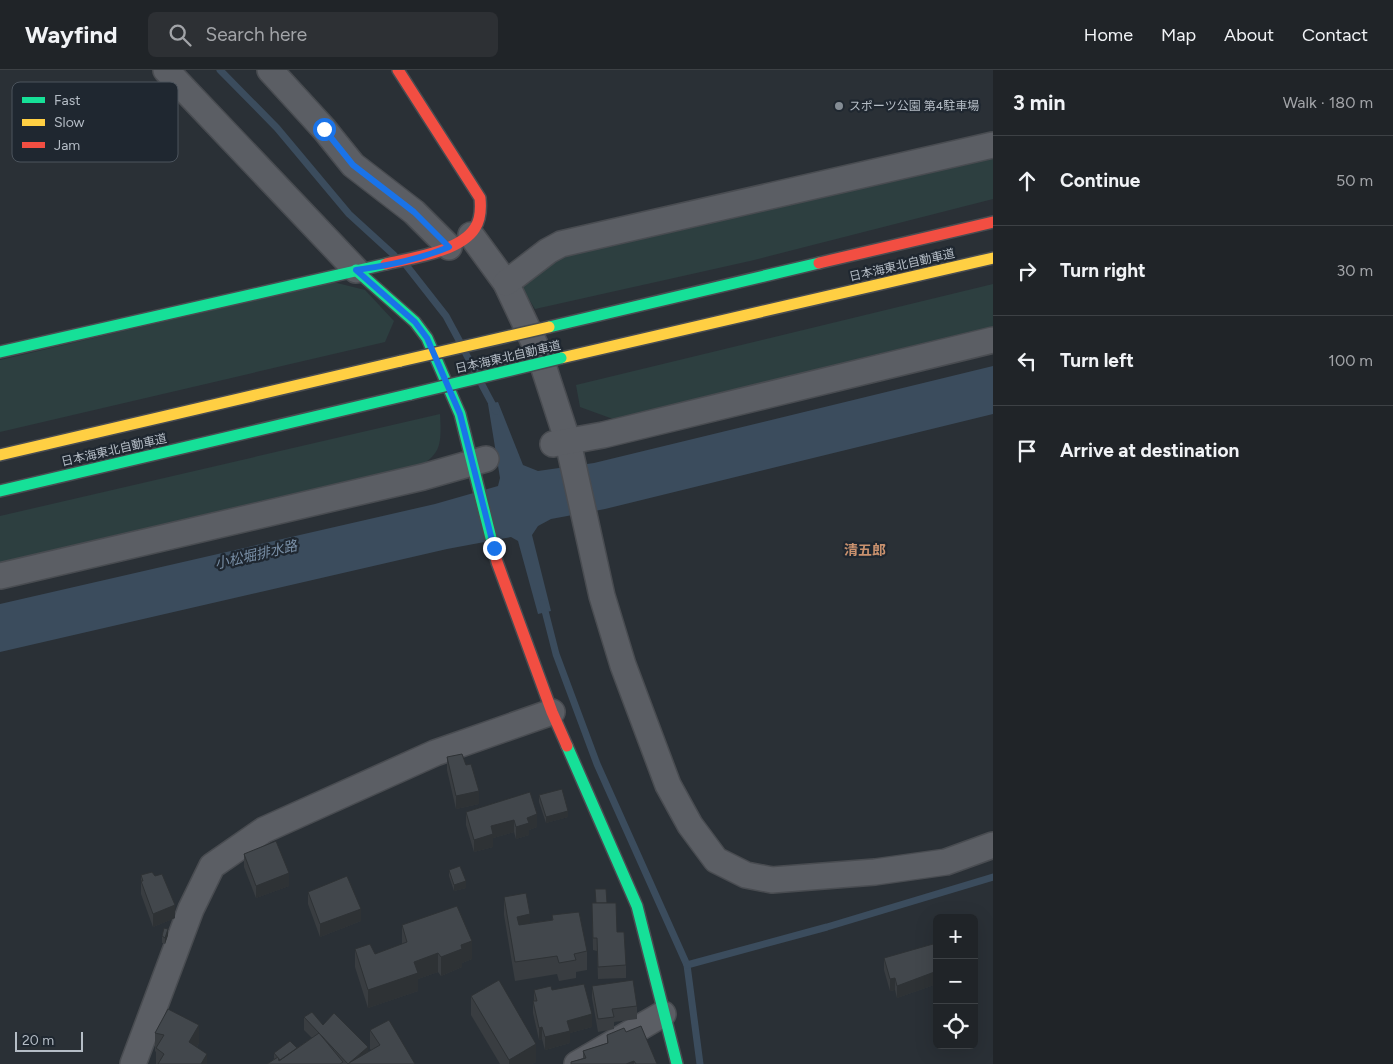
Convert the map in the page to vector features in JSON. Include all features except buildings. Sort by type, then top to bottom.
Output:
[{"type":"main road","points":[[0,352],[443,250],[471,235],[480,222],[480,198],[398,70]]},
{"type":"main road","name":"日本海東北自動車道","points":[[0,455],[993,222]]},
{"type":"main road","name":"日本海東北自動車道","points":[[0,491],[993,258]]},
{"type":"main road","points":[[366,269],[415,322],[427,338],[460,414],[479,467],[497,562],[552,712],[637,906],[677,1064]]},
{"type":"street","points":[[166,70],[366,269]]},
{"type":"street","points":[[270,70],[324,129],[353,165],[414,212],[443,250]]},
{"type":"street","points":[[506,283],[548,251],[561,244],[993,145]]},
{"type":"street","points":[[471,235],[506,283],[539,353],[563,447],[586,522],[605,604],[623,665],[668,785],[690,825],[716,860],[746,875],[772,880],[875,872],[946,862],[993,845]]},
{"type":"street","points":[[563,447],[993,340]]},
{"type":"street","points":[[0,576],[423,477],[479,467]]},
{"type":"street","points":[[133,1064],[191,909],[212,866],[264,830],[435,753],[552,712]]},
{"type":"street","points":[[577,1064],[664,1014]]},
{"type":"shaded area","points":[[993,143],[993,199],[750,261],[535,309],[519,283],[552,249]]},
{"type":"shaded area","points":[[333,282],[365,290],[394,321],[385,342],[0,432],[0,360]]},
{"type":"shaded area","points":[[993,284],[993,332],[613,419],[580,407],[576,385]]},
{"type":"shaded area","points":[[440,414],[440,436],[437,451],[426,462],[407,473],[0,567],[0,516]]},
{"type":"water","name":"小松堀排水路","points":[[993,366],[993,414],[605,509],[551,519],[538,526],[532,535],[551,611],[538,614],[518,541],[511,537],[447,549],[0,652],[0,604],[435,504],[498,486],[500,478],[488,404],[498,402],[523,465],[538,471],[594,463]]},
{"type":"waterway","points":[[220,70],[277,128],[349,214],[394,255]]},
{"type":"waterway","points":[[406,265],[446,316],[460,342]]},
{"type":"waterway","points":[[465,352],[476,373]]},
{"type":"waterway","points":[[481,383],[496,411]]},
{"type":"waterway","points":[[543,603],[556,654],[597,764],[687,965],[700,1064]]},
{"type":"waterway","points":[[687,965],[827,927],[993,877]]},
{"type":"traffic: fast","points":[[549,327],[819,263]]},
{"type":"traffic: fast","points":[[0,352],[386,264]]},
{"type":"traffic: fast","points":[[356,270],[415,322],[427,338],[460,414],[492,542]]},
{"type":"traffic: fast","points":[[411,394],[561,358]]},
{"type":"traffic: fast","points":[[0,491],[411,394]]},
{"type":"traffic: fast","points":[[567,746],[637,906],[677,1064]]},
{"type":"traffic: slow","points":[[561,358],[993,258]]},
{"type":"traffic: slow","points":[[401,361],[549,327]]},
{"type":"traffic: slow","points":[[0,455],[401,361]]},
{"type":"traffic: jam","points":[[386,264],[434,253],[458,243],[475,228],[480,210],[480,198],[398,70]]},
{"type":"traffic: jam","points":[[819,263],[993,222]]},
{"type":"traffic: jam","points":[[492,542],[497,562],[552,712],[567,746]]},
{"type":"place","name":"スポーツ公園 第4駐車場","points":[[839,106]]},
{"type":"district","name":"清五郎","points":[[865,550]]},
{"type":"route","points":[[324,129],[353,165],[414,212],[449,247],[376,267],[356,270],[415,322],[427,338],[460,414],[494,548]]}]
